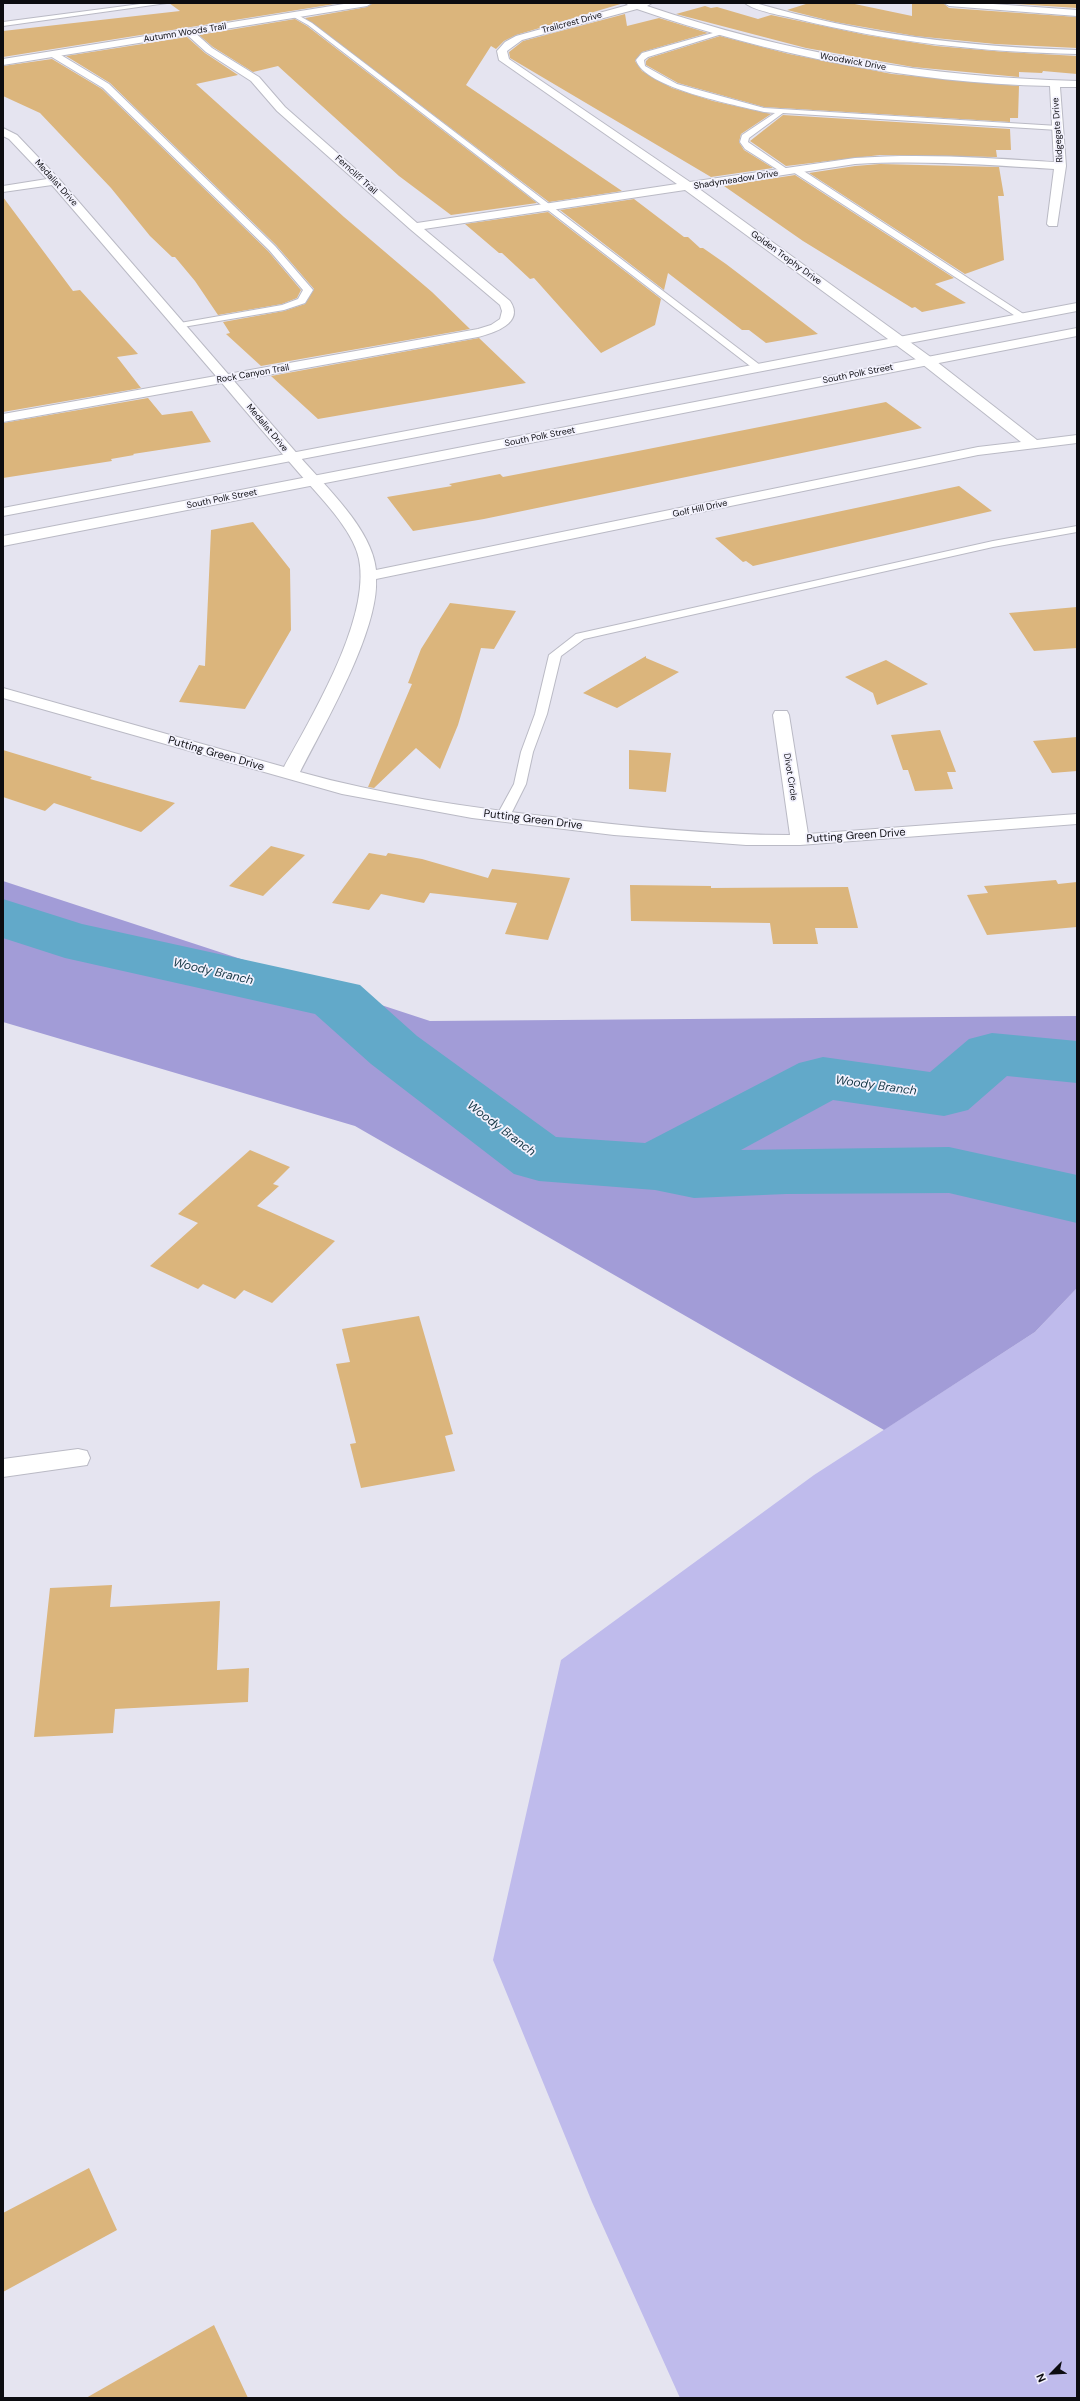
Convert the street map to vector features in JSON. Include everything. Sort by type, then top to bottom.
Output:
[{"type":"street","name":"Autumn Woods Trail","points":[[3,62],[367,3]]},
{"type":"street","name":"Trailcrest Drive","points":[[502,51],[508,44],[519,38],[632,4],[647,3]]},
{"type":"street","points":[[949,3],[1023,10],[1077,13]]},
{"type":"street","name":"Woodwick Drive","points":[[632,4],[720,33],[798,52],[912,72],[1055,84],[1077,84]]},
{"type":"street","name":"Ferncliff Trail","points":[[189,32],[209,50],[255,79],[281,109],[414,227],[506,304],[509,310],[508,318],[502,324]]},
{"type":"street","name":"Golden Trophy Drive","points":[[502,51],[504,60],[514,68],[689,187],[927,361],[1032,443]]},
{"type":"street","name":"Ridgegate Drive","points":[[1053,224],[1060,166],[1055,84]]},
{"type":"street","name":"Medalist Drive","points":[[3,131],[13,137],[55,181],[226,379],[339,512],[356,535],[367,558],[369,576],[368,599],[361,624],[335,684],[289,776]]},
{"type":"street","name":"Shadymeadow Drive","points":[[414,227],[551,208],[855,161],[898,159],[965,160],[1060,166]]},
{"type":"street","points":[[3,189],[55,181]]},
{"type":"street","points":[[3,512],[293,458],[897,340],[1077,307]]},
{"type":"street","name":"Rock Canyon Trail","points":[[3,418],[478,333],[502,324]]},
{"type":"street","name":"South Polk Street","points":[[3,541],[1077,332]]},
{"type":"street","points":[[1032,443],[1077,439]]},
{"type":"street","name":"Golf Hill Drive","points":[[369,576],[978,451],[1032,443]]},
{"type":"street","name":"Putting Green Drive","points":[[3,693],[289,776],[342,789],[503,817],[677,836],[746,840],[800,840],[1077,819]]},
{"type":"street","name":"Divot Circle","points":[[781,715],[800,840]]},
{"type":"street","points":[[3,1468],[78,1458]]},
{"type":"lane","points":[[3,24],[164,3]]},
{"type":"lane","points":[[748,3],[834,26],[908,39],[1000,48],[1077,52]]},
{"type":"lane","points":[[294,15],[310,24],[757,367]]},
{"type":"lane","points":[[720,33],[645,55],[640,60],[642,67],[648,72],[674,86],[747,106],[780,112],[1058,128]]},
{"type":"lane","points":[[53,54],[106,86],[272,248],[308,290],[302,301],[284,308],[180,326]]},
{"type":"lane","points":[[780,112],[745,137],[744,142],[748,147],[791,171],[1023,317]]},
{"type":"lane","points":[[503,817],[520,784],[527,752],[541,714],[555,654],[580,636],[693,612],[763,594],[993,544],[1077,529]]},
{"type":"shaded area","points":[[3,881],[430,1021],[1077,1016],[1077,1288],[1035,1332],[884,1430],[355,1126],[3,1022]]},
{"type":"shaded area","points":[[1077,1288],[1077,2398],[680,2398],[592,2202],[493,1960],[561,1660],[814,1475],[1035,1332]]},
{"type":"building","points":[[169,3],[341,3],[3,57],[3,31],[180,11]]},
{"type":"building","points":[[373,3],[624,3],[516,35],[504,41],[496,49],[491,46],[466,85],[622,191],[549,202],[305,18],[367,7]]},
{"type":"building","points":[[809,3],[850,3],[912,16],[912,3],[943,3],[949,8],[1077,17],[1077,48],[995,44],[915,36],[835,22],[787,10]]},
{"type":"building","points":[[1000,3],[1077,3],[1077,8]]},
{"type":"building","points":[[705,6],[711,8],[717,7],[758,19],[771,15],[866,35],[936,46],[1077,56],[1077,74],[1043,71],[1042,73],[1019,72],[1019,77],[913,67],[806,48],[676,14]]},
{"type":"building","points":[[625,14],[627,26],[659,18],[708,33],[642,52],[635,61],[642,71],[672,88],[713,101],[771,114],[741,134],[739,142],[744,150],[773,168],[711,177],[510,58],[509,52],[523,41]]},
{"type":"building","points":[[295,19],[307,26],[537,203],[451,215],[399,176],[278,66],[253,72],[213,47],[199,35]]},
{"type":"building","points":[[720,36],[789,54],[892,74],[1019,86],[1018,118],[1010,118],[1010,122],[764,107],[678,83],[646,65],[646,61],[649,58]]},
{"type":"building","points":[[187,37],[205,53],[238,75],[196,84],[344,217],[432,292],[470,329],[261,366],[226,334],[230,333],[223,322],[284,311],[305,304],[314,289],[276,245],[110,83],[66,56]]},
{"type":"building","points":[[52,59],[102,89],[268,251],[301,290],[297,298],[282,304],[218,315],[195,281],[175,257],[172,257],[150,236],[111,188],[40,113],[3,96],[3,66]]},
{"type":"building","points":[[783,115],[1010,129],[1011,150],[996,150],[997,157],[880,155],[786,166],[750,141]]},
{"type":"building","points":[[880,164],[999,167],[1004,196],[998,196],[1004,260],[965,274],[809,173]]},
{"type":"building","points":[[795,175],[954,278],[935,284],[966,303],[922,312],[915,307],[912,308],[803,241],[724,186]]},
{"type":"building","points":[[3,197],[73,291],[80,290],[138,354],[117,357],[141,388],[3,412]]},
{"type":"building","points":[[634,199],[684,237],[688,237],[700,248],[703,248],[726,264],[818,334],[766,343],[749,330],[742,330],[668,273],[664,290],[560,210]]},
{"type":"building","points":[[548,212],[661,299],[655,325],[601,353],[534,278],[530,279],[502,253],[499,253],[465,224]]},
{"type":"building","points":[[479,338],[526,383],[318,419],[271,376]]},
{"type":"building","points":[[148,398],[162,415],[192,411],[211,442],[133,454],[134,455],[111,459],[112,461],[3,478],[3,423]]},
{"type":"building","points":[[886,402],[922,428],[484,519],[413,531],[387,497],[452,486],[449,484],[500,474],[503,477]]},
{"type":"building","points":[[959,486],[992,511],[753,566],[746,561],[743,562],[715,538]]},
{"type":"building","points":[[253,522],[290,569],[291,630],[245,709],[179,702],[199,665],[205,666],[211,530]]},
{"type":"building","points":[[450,603],[516,611],[494,649],[481,648],[458,725],[440,769],[416,748],[374,788],[368,787],[412,684],[408,683],[421,649]]},
{"type":"building","points":[[1077,607],[1077,648],[1034,651],[1009,613]]},
{"type":"building","points":[[646,656],[646,658],[679,672],[617,708],[583,693]]},
{"type":"building","points":[[886,660],[928,684],[877,705],[873,693],[845,677]]},
{"type":"building","points":[[940,730],[956,772],[947,772],[953,789],[915,791],[908,770],[903,770],[891,735]]},
{"type":"building","points":[[1077,737],[1077,771],[1052,773],[1033,741]]},
{"type":"building","points":[[3,750],[92,777],[90,779],[175,803],[141,832],[54,803],[45,811],[3,797]]},
{"type":"building","points":[[629,750],[671,753],[666,792],[629,789]]},
{"type":"building","points":[[271,846],[305,855],[263,896],[229,886]]},
{"type":"building","points":[[369,853],[386,856],[388,853],[422,859],[488,878],[492,869],[570,878],[548,940],[505,934],[517,903],[430,893],[424,903],[381,894],[369,910],[332,903]]},
{"type":"building","points":[[1056,880],[1058,884],[1077,882],[1077,927],[987,935],[967,895],[988,893],[984,886]]},
{"type":"building","points":[[630,885],[711,886],[711,888],[848,887],[858,928],[815,928],[818,944],[773,944],[770,923],[631,921]]},
{"type":"building","points":[[250,1150],[290,1167],[273,1184],[279,1186],[257,1206],[335,1241],[272,1303],[244,1290],[235,1299],[203,1284],[198,1289],[150,1266],[198,1223],[178,1214]]},
{"type":"building","points":[[419,1316],[453,1434],[445,1436],[455,1471],[361,1488],[350,1444],[356,1443],[336,1364],[350,1362],[342,1329]]},
{"type":"building","points":[[112,1585],[110,1607],[220,1601],[217,1670],[249,1668],[248,1702],[115,1709],[113,1733],[34,1737],[50,1588]]},
{"type":"building","points":[[89,2168],[117,2230],[3,2292],[3,2213]]},
{"type":"building","points":[[214,2325],[248,2398],[86,2398]]},
{"type":"waterway","name":"Woody Branch","points":[[3,917],[65,939],[337,999],[394,1050],[539,1158],[655,1167]]},
{"type":"waterway","name":"Woody Branch","points":[[655,1167],[823,1078],[944,1095],[992,1054],[1077,1062]]},
{"type":"waterway","points":[[655,1167],[694,1175],[786,1171],[949,1170],[1077,1199]]}]
